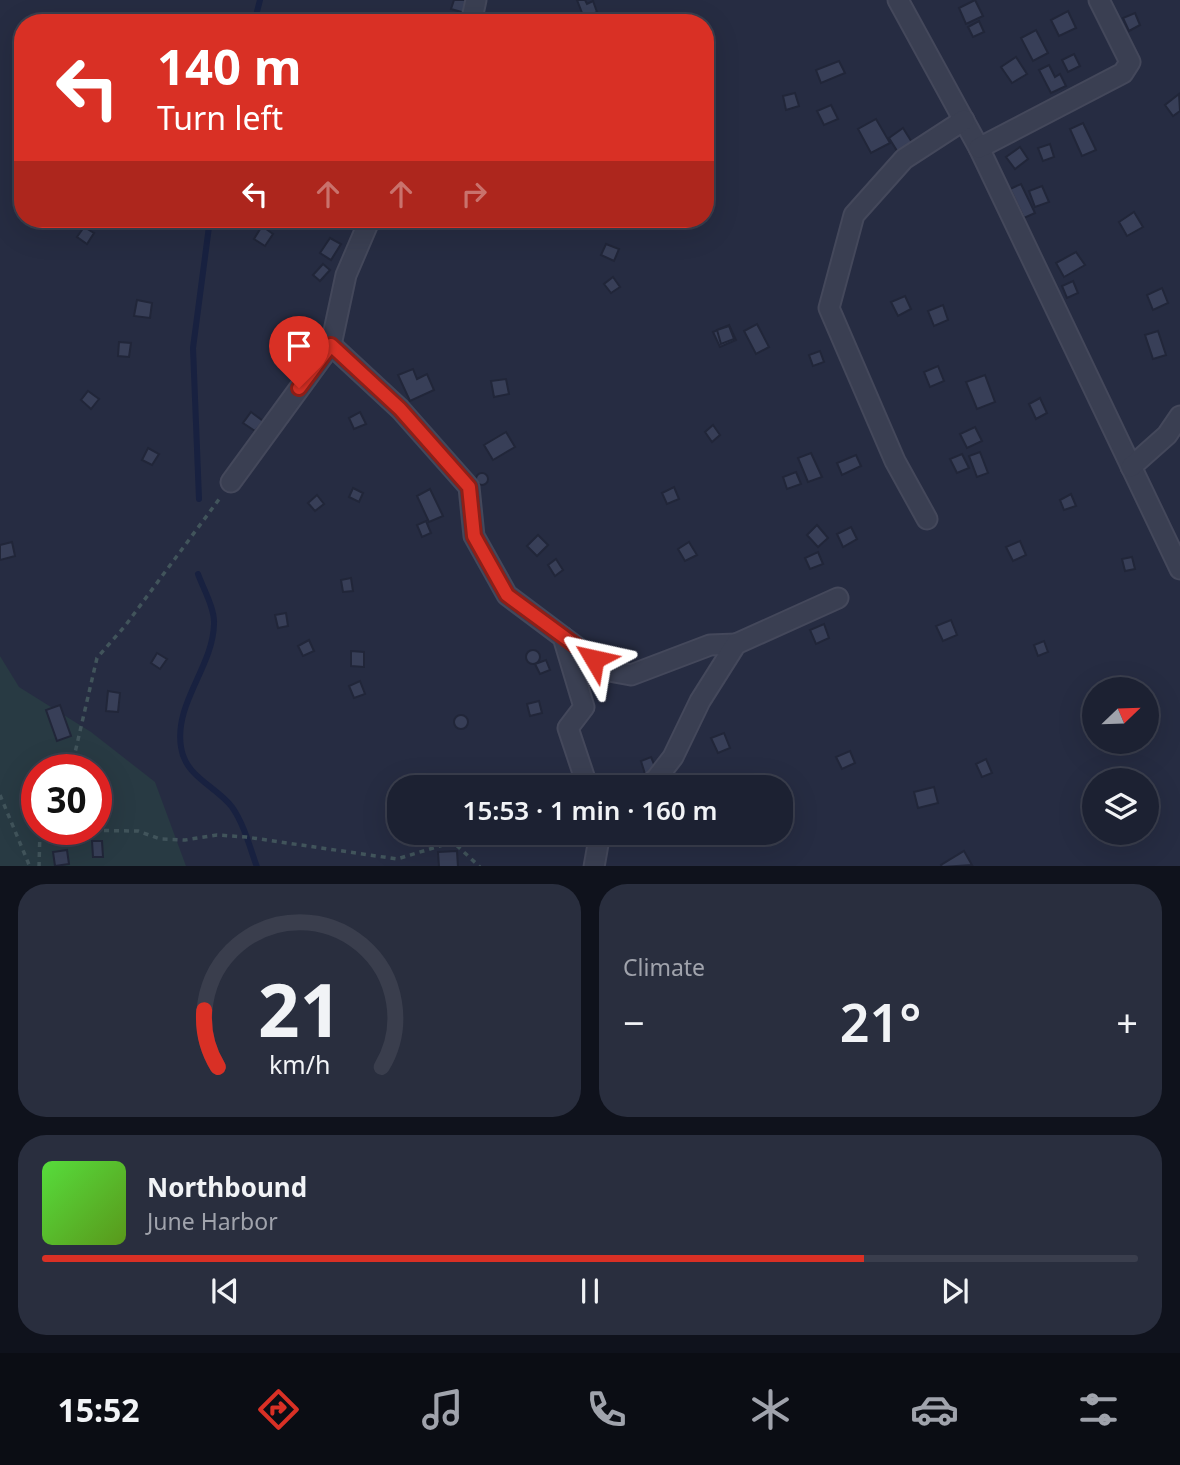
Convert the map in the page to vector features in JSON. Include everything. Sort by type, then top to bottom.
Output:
[{"type":"street","points":[[898,0],[979,148],[1180,569]]},
{"type":"street","points":[[979,148],[1124,73],[1130,62],[1099,0]]},
{"type":"street","points":[[927,519],[895,461],[829,308],[854,215],[905,159],[964,120]]},
{"type":"street","points":[[231,482],[331,345],[346,275],[366,228]]},
{"type":"street","points":[[331,345],[400,409],[469,487],[474,536],[507,595],[609,671],[631,675],[710,645],[736,644],[838,598]]},
{"type":"street","points":[[1131,467],[1167,435],[1180,416]]},
{"type":"street","points":[[563,636],[584,707],[568,728],[582,775]]},
{"type":"street","points":[[659,775],[673,757],[701,701],[736,644]]},
{"type":"street","points":[[594,866],[598,845]]},
{"type":"path","points":[[75,754],[97,658],[125,626],[231,482]]},
{"type":"path","points":[[0,795],[30,866]]},
{"type":"path","points":[[112,831],[138,831],[160,839],[236,836],[397,859],[453,842],[480,866]]},
{"type":"path","points":[[39,866],[40,845]]},
{"type":"shaded area","points":[[0,656],[19,687],[91,732],[155,782],[186,866],[0,866]]},
{"type":"building","points":[[454,0],[469,0],[465,13],[451,9]]},
{"type":"building","points":[[577,0],[585,0],[587,4],[593,1],[597,12],[582,14]]},
{"type":"building","points":[[975,0],[983,16],[966,24],[959,8]]},
{"type":"building","points":[[1068,11],[1076,28],[1059,36],[1051,20]]},
{"type":"building","points":[[1135,13],[1140,25],[1129,31],[1123,18]]},
{"type":"building","points":[[979,21],[984,32],[973,37],[968,27]]},
{"type":"building","points":[[1036,30],[1048,53],[1033,61],[1021,38]]},
{"type":"building","points":[[1074,54],[1080,66],[1068,72],[1062,60]]},
{"type":"building","points":[[1016,57],[1027,74],[1012,83],[1001,67]]},
{"type":"building","points":[[839,61],[845,73],[821,83],[816,70]]},
{"type":"building","points":[[1049,65],[1055,77],[1060,74],[1066,86],[1051,93],[1039,70]]},
{"type":"building","points":[[795,93],[799,106],[786,110],[783,96]]},
{"type":"building","points":[[1179,94],[1180,111],[1173,116],[1165,105]]},
{"type":"building","points":[[831,105],[838,119],[824,125],[817,111]]},
{"type":"building","points":[[876,119],[890,143],[871,153],[858,129]]},
{"type":"building","points":[[1083,123],[1096,150],[1082,156],[1070,129]]},
{"type":"building","points":[[903,128],[913,144],[899,154],[889,138]]},
{"type":"building","points":[[1050,144],[1054,157],[1043,161],[1038,148]]},
{"type":"building","points":[[1020,147],[1028,159],[1015,169],[1006,157]]},
{"type":"building","points":[[1021,184],[1035,213],[1024,218],[1010,189]]},
{"type":"building","points":[[1042,186],[1049,202],[1035,207],[1029,191]]},
{"type":"building","points":[[1134,212],[1143,227],[1127,236],[1119,222]]},
{"type":"building","points":[[83,228],[94,233],[87,244],[77,237]]},
{"type":"building","points":[[261,228],[273,234],[265,246],[254,239]]},
{"type":"building","points":[[330,238],[341,244],[331,260],[320,253]]},
{"type":"building","points":[[606,244],[619,249],[614,261],[601,255]]},
{"type":"building","points":[[1076,252],[1085,265],[1064,277],[1056,263]]},
{"type":"building","points":[[323,264],[330,270],[320,281],[313,275]]},
{"type":"building","points":[[613,277],[620,287],[611,293],[604,284]]},
{"type":"building","points":[[1073,281],[1078,293],[1067,298],[1062,286]]},
{"type":"building","points":[[1162,288],[1168,303],[1153,310],[1147,295]]},
{"type":"building","points":[[905,296],[911,309],[898,316],[891,302]]},
{"type":"building","points":[[137,300],[152,303],[150,318],[134,316]]},
{"type":"building","points":[[943,305],[948,320],[934,326],[928,311]]},
{"type":"building","points":[[757,324],[769,347],[756,354],[744,331]]},
{"type":"building","points":[[729,325],[736,340],[720,347],[713,332]]},
{"type":"building","points":[[729,326],[734,339],[721,344],[717,330]]},
{"type":"building","points":[[1158,331],[1166,355],[1153,359],[1145,335]]},
{"type":"building","points":[[119,342],[131,343],[129,357],[118,356]]},
{"type":"building","points":[[820,351],[824,362],[813,366],[809,355]]},
{"type":"building","points":[[938,366],[944,381],[930,387],[924,372]]},
{"type":"building","points":[[413,369],[417,379],[427,374],[434,390],[410,401],[398,375]]},
{"type":"building","points":[[985,375],[995,402],[977,409],[966,382]]},
{"type":"building","points":[[506,379],[509,394],[494,397],[491,381]]},
{"type":"building","points":[[88,391],[99,399],[91,409],[81,400]]},
{"type":"building","points":[[1040,398],[1047,413],[1036,419],[1029,404]]},
{"type":"building","points":[[251,412],[263,421],[255,431],[243,423]]},
{"type":"building","points":[[360,412],[366,424],[354,429],[349,418]]},
{"type":"building","points":[[713,425],[720,435],[712,442],[705,432]]},
{"type":"building","points":[[975,427],[982,441],[967,448],[960,434]]},
{"type":"building","points":[[506,432],[515,447],[493,460],[484,445]]},
{"type":"building","points":[[148,448],[159,454],[152,465],[142,460]]},
{"type":"building","points":[[980,452],[988,473],[977,477],[969,456]]},
{"type":"building","points":[[811,453],[822,477],[808,482],[798,458]]},
{"type":"building","points":[[962,454],[969,468],[957,473],[950,459]]},
{"type":"building","points":[[856,455],[861,466],[842,475],[837,463]]},
{"type":"building","points":[[796,472],[801,484],[787,489],[783,477]]},
{"type":"building","points":[[477,474],[487,474],[487,484],[477,484]]},
{"type":"building","points":[[674,487],[679,499],[667,504],[662,493]]},
{"type":"building","points":[[353,488],[363,493],[359,502],[349,497]]},
{"type":"building","points":[[430,489],[443,516],[429,522],[417,496]]},
{"type":"building","points":[[1071,494],[1076,506],[1064,510],[1060,500]]},
{"type":"building","points":[[317,495],[324,504],[315,511],[308,503]]},
{"type":"building","points":[[426,521],[431,533],[422,537],[417,525]]},
{"type":"building","points":[[817,525],[828,538],[818,547],[807,535]]},
{"type":"building","points":[[851,527],[857,539],[843,547],[837,534]]},
{"type":"building","points":[[538,535],[548,545],[537,556],[527,546]]},
{"type":"building","points":[[1020,541],[1026,555],[1013,561],[1006,547]]},
{"type":"building","points":[[12,542],[15,556],[0,560],[0,545]]},
{"type":"building","points":[[689,542],[697,555],[685,561],[678,549]]},
{"type":"building","points":[[818,552],[823,564],[810,569],[805,558]]},
{"type":"building","points":[[1132,557],[1135,569],[1125,571],[1122,559]]},
{"type":"building","points":[[556,559],[563,570],[555,576],[548,565]]},
{"type":"building","points":[[351,578],[353,591],[343,592],[341,580]]},
{"type":"building","points":[[286,613],[288,626],[278,628],[275,615]]},
{"type":"building","points":[[951,620],[957,635],[943,641],[936,626]]},
{"type":"building","points":[[824,624],[829,638],[816,644],[810,630]]},
{"type":"building","points":[[309,640],[314,651],[303,656],[298,646]]},
{"type":"building","points":[[1044,641],[1048,652],[1038,656],[1034,645]]},
{"type":"building","points":[[530,650],[536,650],[540,657],[536,664],[530,664],[526,660],[526,654]]},
{"type":"building","points":[[351,651],[364,652],[364,667],[351,666]]},
{"type":"building","points":[[157,653],[167,659],[160,669],[151,663]]},
{"type":"building","points":[[546,660],[550,670],[540,674],[535,664]]},
{"type":"building","points":[[360,681],[365,694],[354,698],[349,686]]},
{"type":"building","points":[[108,691],[120,693],[118,712],[106,711]]},
{"type":"building","points":[[539,701],[542,713],[530,716],[527,704]]},
{"type":"building","points":[[60,705],[71,736],[57,741],[46,710]]},
{"type":"building","points":[[458,715],[464,715],[468,722],[464,729],[458,729],[454,725],[454,719]]},
{"type":"building","points":[[724,733],[730,748],[718,753],[711,738]]},
{"type":"building","points":[[850,751],[855,763],[842,769],[836,757]]},
{"type":"building","points":[[651,757],[656,769],[645,774],[641,761]]},
{"type":"building","points":[[986,759],[992,773],[982,777],[976,764]]},
{"type":"building","points":[[934,787],[938,803],[918,808],[914,792]]},
{"type":"building","points":[[92,845],[102,845],[103,857],[93,857]]},
{"type":"building","points":[[67,850],[69,864],[55,866],[53,852]]},
{"type":"building","points":[[457,851],[458,866],[439,866],[438,852]]},
{"type":"building","points":[[964,851],[972,865],[942,866]]},
{"type":"waterway","points":[[256,14],[260,0]]},
{"type":"waterway","points":[[199,499],[193,348],[209,228]]},
{"type":"waterway","points":[[198,574],[211,605],[214,624],[207,655],[183,715],[181,747],[188,766],[232,807],[257,866]]},
{"type":"route","points":[[299,388],[331,345],[400,409],[469,487],[474,536],[507,595],[594,659]]}]
